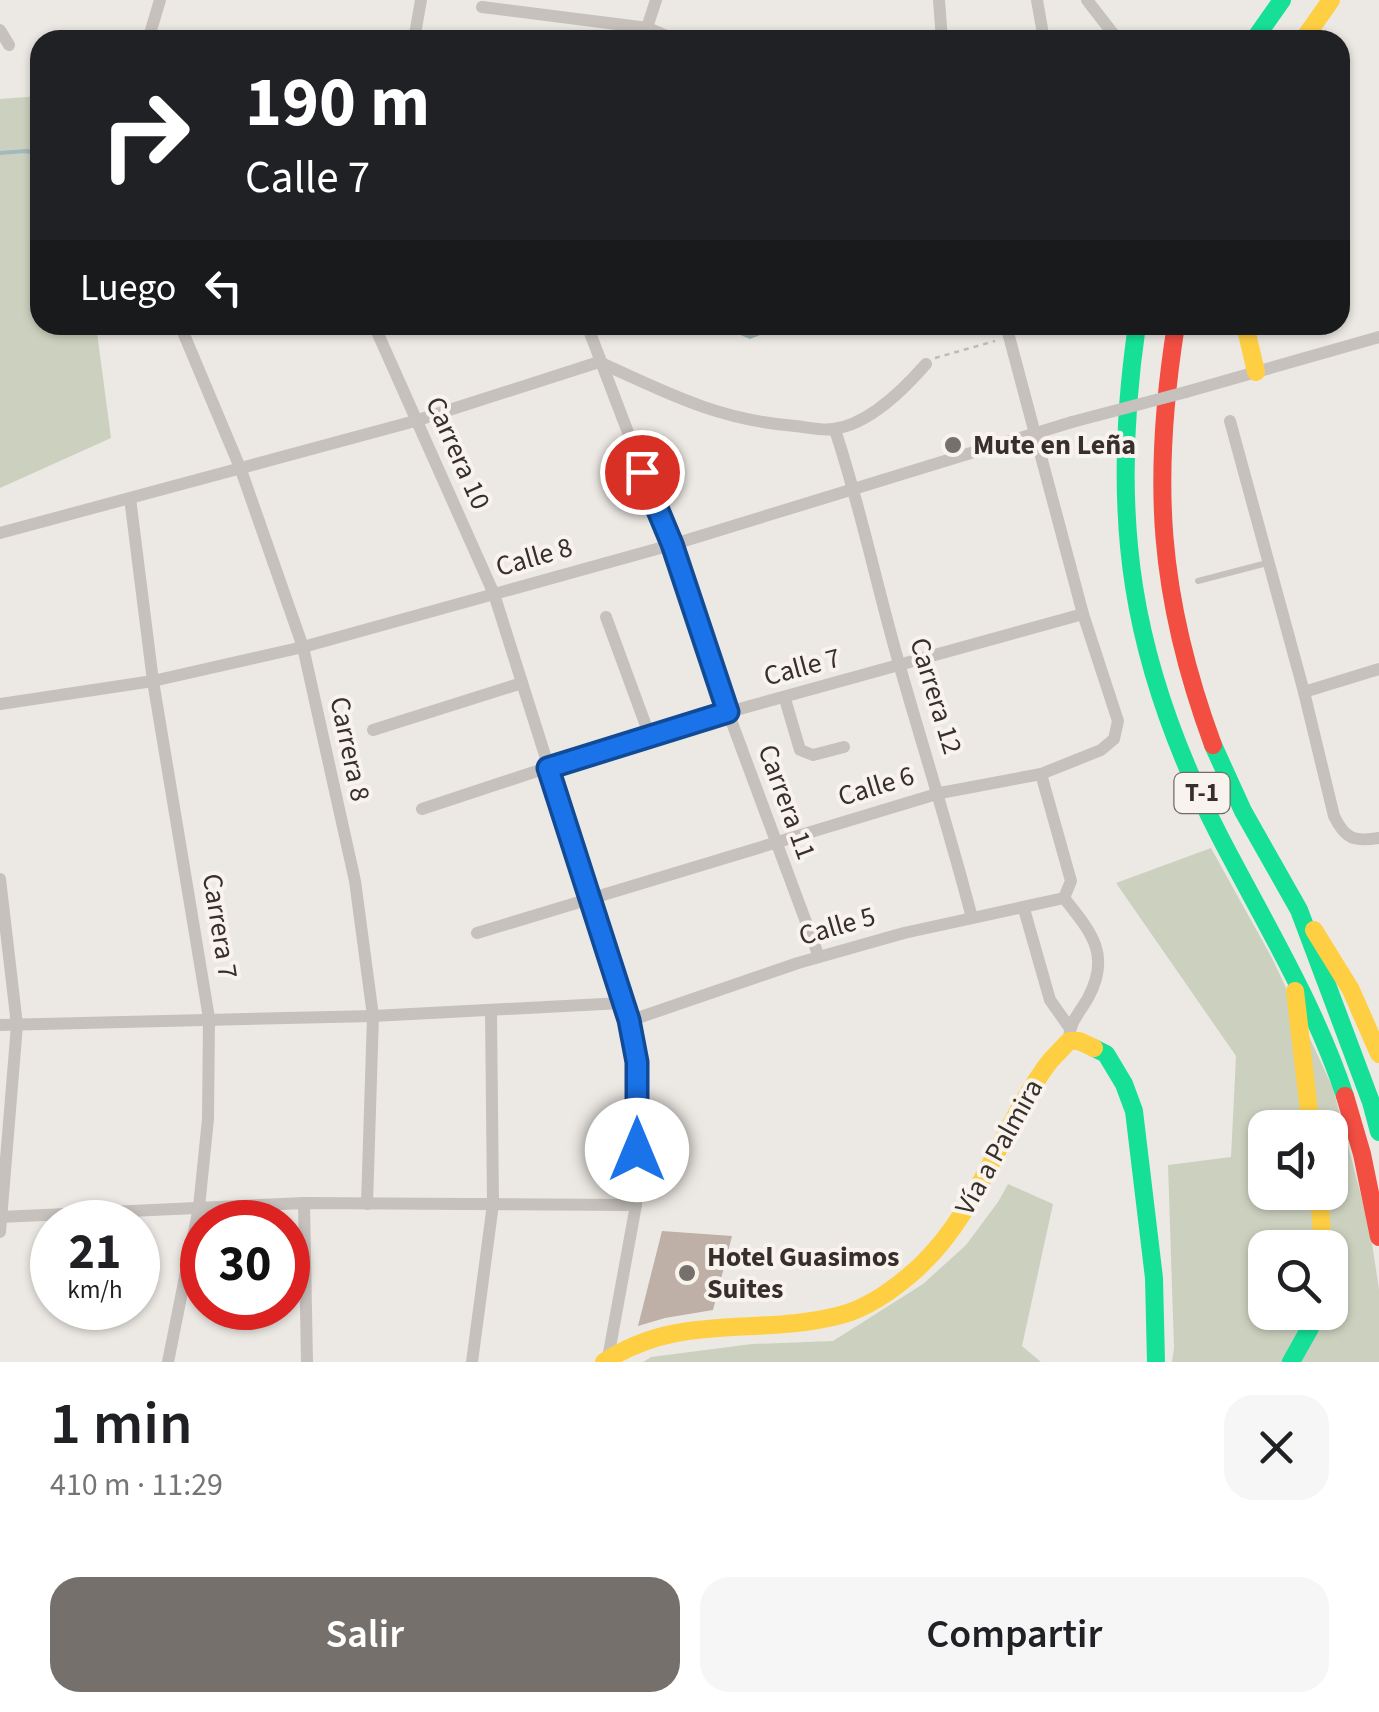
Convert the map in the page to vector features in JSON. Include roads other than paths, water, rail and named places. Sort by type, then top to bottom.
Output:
[{"type":"main road","points":[[1261,30],[1282,0]]},
{"type":"main road","points":[[1310,30],[1331,0]]},
{"type":"main road","name":"T-1","points":[[1135,335],[1126,444],[1130,571],[1138,618],[1165,709],[1211,819],[1316,1018],[1348,1101],[1379,1237]]},
{"type":"main road","name":"T-1","points":[[1174,335],[1158,473],[1168,591],[1201,712],[1242,809],[1299,910],[1379,1132]]},
{"type":"main road","points":[[1247,335],[1256,372]]},
{"type":"main road","points":[[1299,910],[1336,960],[1367,1020],[1379,1054]]},
{"type":"main road","points":[[1293,978],[1309,1110]]},
{"type":"main road","points":[[1069,1034],[1106,1054],[1134,1111],[1154,1278],[1156,1362]]},
{"type":"main road","name":"Vía a Palmira","points":[[606,1360],[660,1332],[832,1318],[871,1304],[920,1269],[937,1251],[981,1184],[1040,1070],[1069,1034]]},
{"type":"main road","points":[[1291,1362],[1309,1330]]},
{"type":"street","points":[[151,30],[160,0]]},
{"type":"street","points":[[416,30],[421,0]]},
{"type":"street","points":[[646,30],[656,0]]},
{"type":"street","points":[[939,0],[941,30]]},
{"type":"street","points":[[1037,0],[1042,30]]},
{"type":"street","points":[[1087,0],[1110,30]]},
{"type":"street","points":[[482,7],[621,30]]},
{"type":"street","points":[[0,30],[9,45]]},
{"type":"street","name":"Carrera 8","points":[[184,335],[241,470],[303,647],[354,881],[374,1016],[367,1204]]},
{"type":"street","name":"Carrera 10","points":[[378,335],[494,594],[588,901],[629,1020],[637,1062],[636,1205],[606,1360]]},
{"type":"street","name":"Carrera 11","points":[[590,335],[672,544],[728,712],[819,957]]},
{"type":"street","points":[[1009,335],[1032,434],[1083,614]]},
{"type":"street","name":"Calle 8","points":[[0,704],[153,682],[303,647],[672,544],[1072,422],[1379,337]]},
{"type":"street","points":[[0,533],[415,421],[599,362],[697,407],[765,424],[835,430],[871,414],[901,392],[926,364]]},
{"type":"street","points":[[1230,421],[1334,816],[1343,834],[1357,841],[1379,838]]},
{"type":"street","name":"Carrera 12","points":[[835,430],[900,666],[940,792],[972,918]]},
{"type":"street","name":"Carrera 7","points":[[130,498],[153,682],[210,1018],[208,1119],[200,1200]]},
{"type":"street","name":"Calle 7","points":[[422,809],[649,734],[1083,614]]},
{"type":"street","name":"Calle 6","points":[[477,933],[940,792],[1041,774],[1102,750],[1114,739],[1118,721],[1083,614]]},
{"type":"street","points":[[606,617],[649,734]]},
{"type":"street","points":[[1304,692],[1379,669]]},
{"type":"street","points":[[373,730],[522,683]]},
{"type":"street","points":[[784,699],[800,750],[813,755],[844,747]]},
{"type":"street","points":[[1041,774],[1071,880],[1064,898],[1094,936],[1099,953],[1090,996],[1069,1034]]},
{"type":"street","points":[[0,879],[17,1024],[0,1232]]},
{"type":"street","name":"Calle 5","points":[[629,1020],[819,957],[1064,898]]},
{"type":"street","points":[[1024,909],[1050,1000],[1069,1034]]},
{"type":"street","points":[[0,1025],[374,1016],[622,1003]]},
{"type":"street","points":[[472,1362],[493,1204],[491,1010]]},
{"type":"street","points":[[310,1203],[636,1205]]},
{"type":"street","points":[[1,1217],[180,1209]]},
{"type":"street","name":"Carrera 7","points":[[168,1362],[180,1302]]},
{"type":"street","points":[[306,1330],[307,1362]]},
{"type":"lane","points":[[1198,581],[1268,563]]},
{"type":"waterway","points":[[0,153],[30,152]]},
{"type":"waterway","points":[[745,335],[755,335]]},
{"type":"place","name":"Mute en Leña","points":[[953,445]]},
{"type":"place","name":"Hotel Guasimos Suites","points":[[687,1273]]}]
